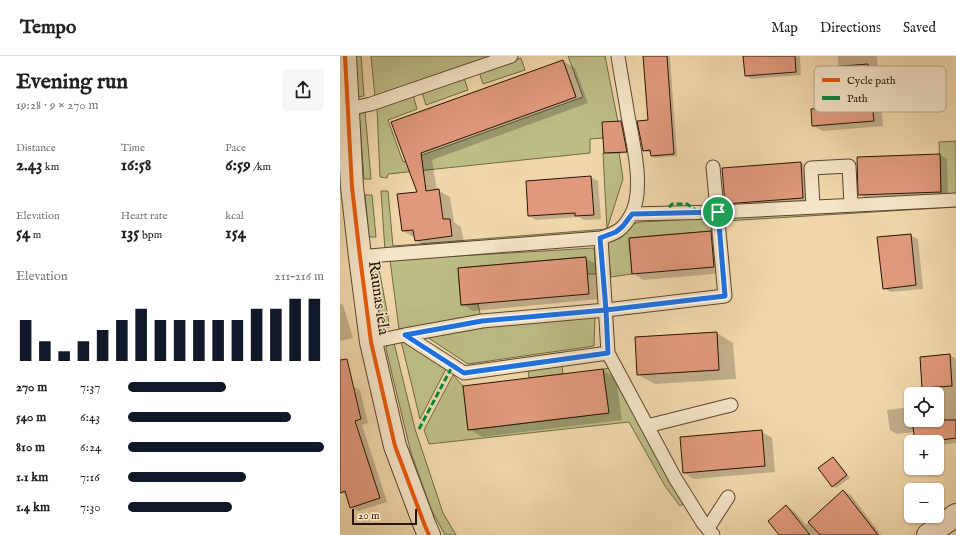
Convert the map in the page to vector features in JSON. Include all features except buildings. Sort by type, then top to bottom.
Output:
[{"type":"street","name":"Raunas iela","points":[[345,56],[348,109],[345,156],[352,187],[371,342],[395,446],[429,535]]},
{"type":"street","points":[[928,535],[956,515]]},
{"type":"lane","points":[[348,109],[371,104],[511,56]]},
{"type":"lane","points":[[360,257],[600,238],[616,232],[623,226],[632,214],[636,199],[637,180],[636,159],[618,56]]},
{"type":"lane","points":[[371,342],[482,321],[606,310],[725,296],[713,166]]},
{"type":"lane","points":[[813,207],[811,168],[849,166],[851,205]]},
{"type":"lane","points":[[632,214],[718,212],[956,200]]},
{"type":"lane","points":[[600,238],[608,353],[675,478],[711,532],[728,497]]},
{"type":"lane","points":[[405,335],[464,373],[608,353]]},
{"type":"lane","points":[[647,426],[731,405]]},
{"type":"green space","points":[[354,56],[361,56],[364,96],[356,97]]},
{"type":"green space","points":[[371,56],[493,56],[375,97]]},
{"type":"green space","points":[[568,56],[605,56],[618,122],[603,138],[590,139],[590,153],[388,174],[387,178],[380,177],[377,108],[413,95],[417,109],[388,120],[403,162],[583,97]]},
{"type":"green space","points":[[521,58],[525,70],[483,84],[479,72]]},
{"type":"green space","points":[[464,78],[468,90],[426,105],[422,92]]},
{"type":"green space","points":[[365,111],[371,179],[364,179],[359,112]]},
{"type":"green space","points":[[956,141],[956,195],[941,196],[939,142]]},
{"type":"green space","points":[[619,152],[623,179],[607,229],[603,153]]},
{"type":"green space","points":[[381,191],[388,191],[393,246],[607,229],[604,232],[385,251]]},
{"type":"green space","points":[[365,195],[372,195],[376,237],[369,237]]},
{"type":"green space","points":[[956,205],[956,207],[725,221],[725,218]]},
{"type":"green space","points":[[711,218],[713,231],[629,238],[632,274],[611,277],[607,241],[620,238],[631,225],[640,222]]},
{"type":"green space","points":[[594,248],[596,274],[587,274],[585,257],[458,268],[461,305],[478,304],[481,318],[399,329],[390,260]]},
{"type":"green space","points":[[378,264],[390,327],[385,327],[381,324],[372,273],[374,266]]},
{"type":"green space","points":[[595,315],[594,346],[468,364],[427,337],[481,325]]},
{"type":"green space","points":[[393,339],[415,429],[443,513],[456,535],[445,535],[431,509],[411,453],[386,349],[387,343]]},
{"type":"green space","points":[[401,341],[405,341],[447,367],[420,419]]},
{"type":"green space","points":[[562,365],[563,374],[529,378],[528,369]]},
{"type":"green space","points":[[611,368],[686,502],[680,506],[665,486],[629,422],[429,444],[424,430],[453,375],[463,386],[468,430],[608,413],[603,369]]},
{"type":"marked path","points":[[663,214],[672,204],[687,204],[699,212]]},
{"type":"marked path","points":[[419,429],[453,365]]},
{"type":"cycle path","points":[[345,56],[352,187],[371,342],[395,446],[429,535]]},
{"type":"route","points":[[718,212],[632,214],[623,226],[616,232],[600,238],[606,310],[482,321],[405,335],[464,373],[608,353],[606,310],[725,296],[718,212]]}]
